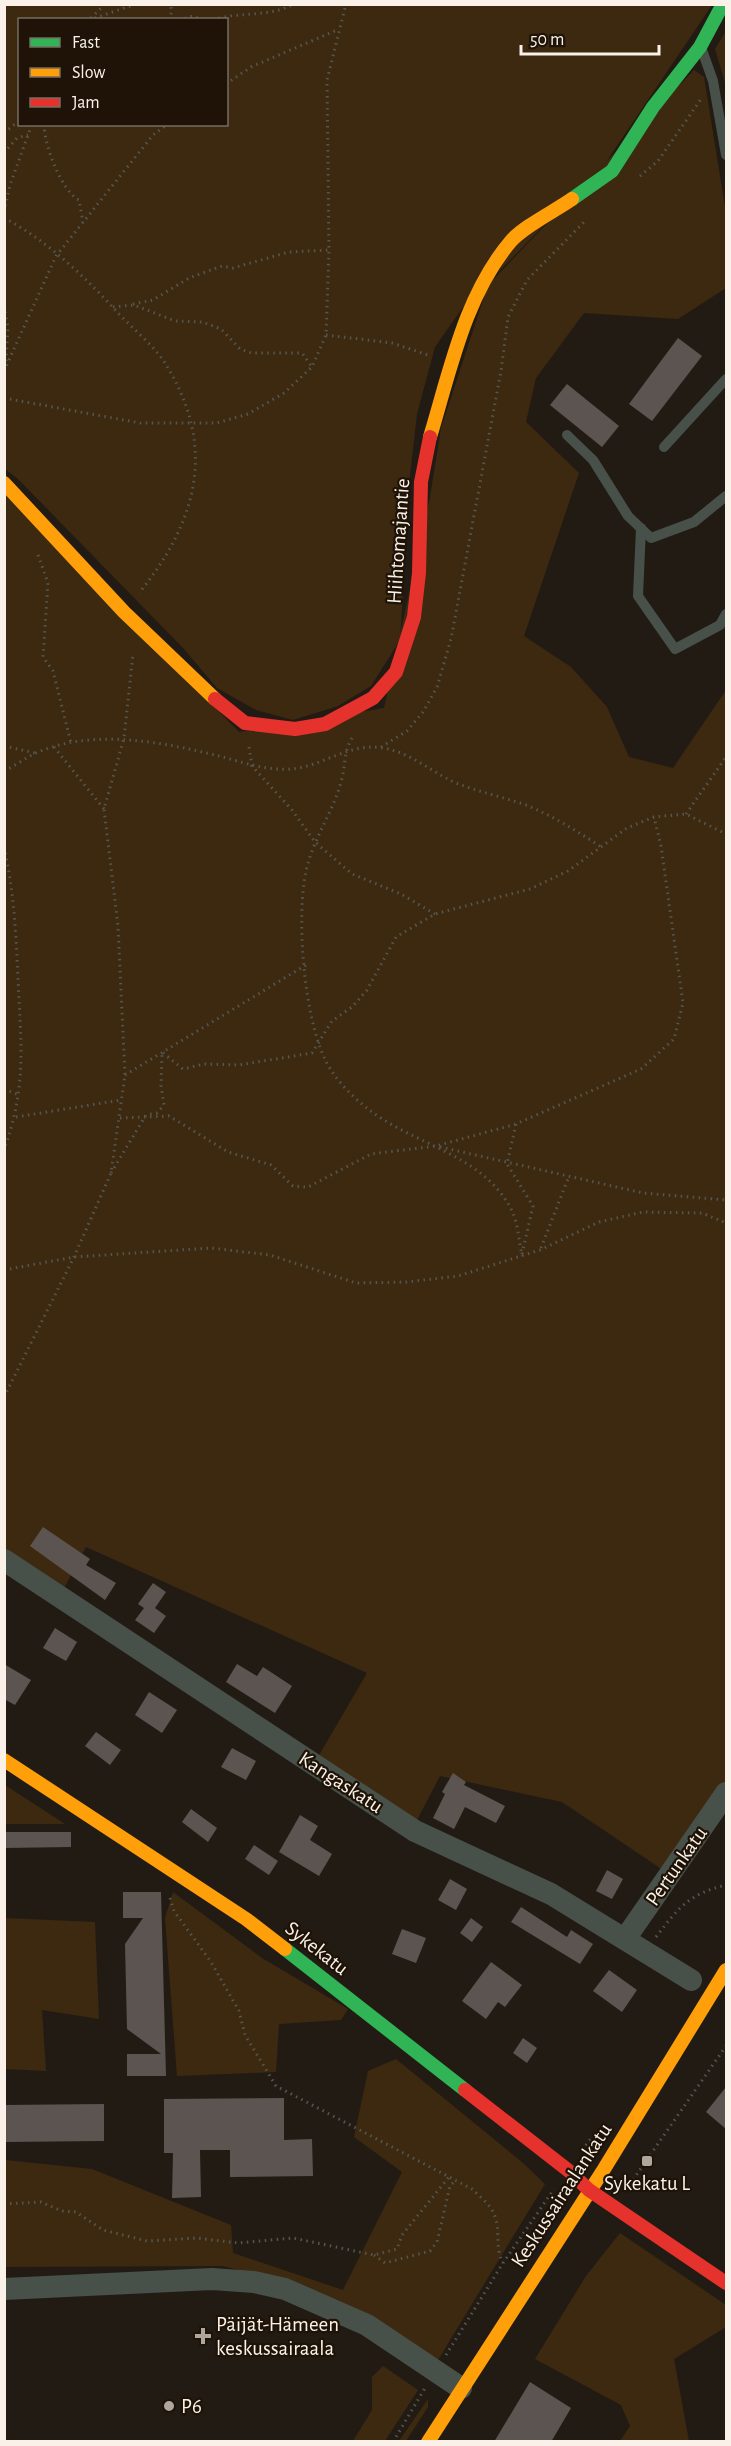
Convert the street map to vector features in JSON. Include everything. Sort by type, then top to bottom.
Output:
[{"type":"street","name":"Hiihtomajantie","points":[[4,483],[124,612],[212,697],[245,723],[295,729],[326,723],[373,698],[396,672],[414,617],[419,573],[421,482],[429,440],[465,324],[484,283],[512,240],[612,171],[653,107],[700,47],[723,4]]},
{"type":"street","name":"Kangaskatu","points":[[4,1560],[415,1831],[551,1894],[692,1980]]},
{"type":"street","name":"Sykekatu","points":[[4,1760],[246,1919],[568,2171],[589,2190],[726,2283]]},
{"type":"street","name":"Pertunkatu","points":[[625,1939],[726,1794]]},
{"type":"street","name":"Keskussairaalankatu","points":[[428,2442],[726,1970]]},
{"type":"street","points":[[4,2289],[212,2279],[285,2289],[367,2325],[461,2388]]},
{"type":"lane","points":[[700,47],[713,81],[726,154]]},
{"type":"lane","points":[[664,447],[726,379]]},
{"type":"lane","points":[[567,435],[592,460],[628,516],[651,538],[694,522],[726,496]]},
{"type":"lane","points":[[641,528],[638,596],[675,649],[720,625],[726,614]]},
{"type":"path","points":[[90,18],[105,4]]},
{"type":"path","points":[[92,18],[136,4]]},
{"type":"path","points":[[219,18],[259,16],[294,4]]},
{"type":"path","points":[[4,398],[140,423],[194,425],[217,423],[248,414],[284,393],[312,367],[326,334],[329,250],[327,80],[337,30],[346,4]]},
{"type":"path","points":[[228,83],[251,67],[337,30]]},
{"type":"path","points":[[633,182],[658,161],[713,81]]},
{"type":"path","points":[[4,133],[18,122]]},
{"type":"path","points":[[4,212],[10,184],[31,126]]},
{"type":"path","points":[[44,126],[47,150],[71,196],[79,200],[83,222]]},
{"type":"path","points":[[5,365],[56,256],[153,135],[165,126]]},
{"type":"path","points":[[4,153],[17,138],[29,135]]},
{"type":"path","points":[[381,747],[406,731],[423,712],[437,687],[450,639],[501,370],[508,317],[527,280],[591,216]]},
{"type":"path","points":[[4,218],[25,229],[113,307],[168,366],[194,425],[197,468],[186,516],[155,573],[124,612]]},
{"type":"path","points":[[123,306],[153,300],[189,278],[222,266],[233,268],[289,252],[329,250]]},
{"type":"path","points":[[113,307],[134,305],[176,321],[202,322],[221,329],[240,349],[251,353],[302,353],[312,367]]},
{"type":"path","points":[[4,306],[9,327],[4,371]]},
{"type":"path","points":[[326,334],[392,343],[452,364]]},
{"type":"path","points":[[37,552],[48,583],[43,657],[53,671],[71,743]]},
{"type":"path","points":[[111,1173],[125,1075],[118,926],[104,808],[124,738],[133,654],[144,630]]},
{"type":"path","points":[[354,734],[344,752],[341,781],[315,842],[306,871],[301,916],[317,1042],[326,1062],[345,1089],[365,1107],[407,1133],[476,1168],[500,1191],[513,1214],[522,1256]]},
{"type":"path","points":[[4,771],[36,753],[54,747],[124,738],[210,754],[252,766],[292,769],[344,752],[381,747],[414,757],[455,783],[526,806],[570,826],[601,847]]},
{"type":"path","points":[[4,746],[36,753]]},
{"type":"path","points":[[54,747],[104,808]]},
{"type":"path","points":[[686,814],[726,757]]},
{"type":"path","points":[[252,766],[292,810],[315,842],[352,874],[401,894],[435,914]]},
{"type":"path","points":[[162,1052],[183,1069],[204,1064],[238,1065],[312,1053],[332,1021],[352,1007],[367,990],[396,937],[435,914],[530,889],[568,871],[627,828],[654,817],[686,814],[726,834]]},
{"type":"path","points":[[120,1118],[169,1116],[228,1152],[271,1165],[293,1186],[308,1187],[371,1154],[436,1146],[516,1124],[641,1069],[674,1039],[683,1003],[663,857],[654,817]]},
{"type":"path","points":[[4,847],[14,890],[22,1074],[16,1118],[4,1150]]},
{"type":"path","points":[[125,1075],[306,965]]},
{"type":"path","points":[[4,1396],[74,1257],[111,1173],[145,1117],[157,1113],[164,1105],[160,1086],[162,1052]]},
{"type":"path","points":[[4,1089],[19,1095]]},
{"type":"path","points":[[16,1118],[121,1100]]},
{"type":"path","points":[[516,1124],[507,1164],[533,1206],[522,1256]]},
{"type":"path","points":[[436,1146],[507,1164],[569,1175],[643,1193],[726,1200]]},
{"type":"path","points":[[540,1250],[569,1175]]},
{"type":"path","points":[[4,1270],[74,1257],[211,1248],[270,1255],[356,1283],[458,1276],[540,1250],[599,1222],[643,1212],[702,1213],[726,1223]]},
{"type":"path","points":[[645,1952],[681,1904],[702,1891],[726,1885]]},
{"type":"path","points":[[168,1890],[174,1911],[211,1962],[238,2011],[245,2035],[276,2086],[472,2189],[488,2204],[496,2219],[498,2253],[503,2263]]},
{"type":"path","points":[[374,2255],[397,2249],[402,2235],[448,2177]]},
{"type":"path","points":[[4,2204],[41,2202],[62,2211],[76,2212],[103,2230],[147,2241],[196,2238],[238,2243],[294,2238],[374,2255],[385,2263],[430,2251],[437,2242],[450,2186],[456,2180]]},
{"type":"path","points":[[393,2442],[425,2390],[417,2384]]},
{"type":"shaded area","points":[[4,5],[712,5],[606,162],[461,310],[435,347],[417,414],[410,475],[400,640],[371,686],[338,706],[293,720],[256,710],[217,688],[184,649],[18,479],[5,469]]},
{"type":"shaded area","points":[[726,31],[726,86],[715,49]]},
{"type":"shaded area","points":[[694,70],[704,77],[726,213],[726,288],[678,319],[584,313],[536,378],[526,422],[579,473],[524,636],[571,667],[607,707],[629,757],[673,768],[726,690],[726,1783],[663,1870],[562,1802],[440,1776],[416,1822],[318,1757],[367,1673],[86,1547],[63,1590],[5,1551],[4,494],[239,732],[384,708],[430,497],[441,428],[488,285]]},
{"type":"shaded area","points":[[5,1785],[65,1824],[5,1824]]},
{"type":"shaded area","points":[[173,1892],[262,1958],[348,2009],[341,2020],[279,2024],[276,2072],[177,2076],[165,1918]]},
{"type":"shaded area","points":[[4,1918],[95,1922],[99,2019],[42,2010],[46,2071],[5,2069]]},
{"type":"shaded area","points":[[396,2059],[523,2163],[545,2184],[438,2360],[298,2284],[222,2266],[5,2267],[5,2160],[92,2169],[231,2225],[233,2253],[343,2290],[402,2172],[354,2137],[368,2071]]},
{"type":"shaded area","points":[[620,2233],[726,2305],[726,2327],[674,2359],[689,2441],[620,2441],[630,2426],[621,2405],[535,2359],[586,2276]]},
{"type":"shaded area","points":[[383,2366],[418,2390],[385,2441],[353,2441],[372,2410],[372,2377]]},
{"type":"shaded area","points":[[428,2399],[428,2407],[406,2441],[399,2441]]},
{"type":"building","points":[[678,338],[702,356],[652,421],[629,404]]},
{"type":"building","points":[[567,384],[619,426],[602,447],[550,405]]},
{"type":"building","points":[[43,1527],[90,1559],[86,1565],[116,1583],[105,1600],[30,1546]]},
{"type":"building","points":[[153,1583],[166,1592],[155,1608],[166,1616],[154,1633],[135,1620],[144,1608],[138,1604]]},
{"type":"building","points":[[55,1628],[77,1642],[66,1661],[43,1648]]},
{"type":"building","points":[[4,1664],[31,1680],[15,1705],[4,1699]]},
{"type":"building","points":[[237,1664],[257,1676],[263,1667],[292,1686],[275,1713],[226,1682]]},
{"type":"building","points":[[149,1692],[177,1710],[162,1733],[135,1715]]},
{"type":"building","points":[[96,1732],[121,1750],[110,1765],[85,1746]]},
{"type":"building","points":[[232,1748],[256,1761],[246,1780],[221,1767]]},
{"type":"building","points":[[453,1773],[466,1782],[464,1785],[505,1806],[496,1823],[465,1807],[454,1829],[433,1818],[445,1794],[442,1792]]},
{"type":"building","points":[[191,1809],[217,1828],[208,1842],[182,1822]]},
{"type":"building","points":[[300,1815],[318,1826],[310,1840],[332,1854],[319,1876],[279,1852]]},
{"type":"building","points":[[4,1832],[71,1832],[71,1847],[4,1848]]},
{"type":"building","points":[[254,1845],[278,1861],[269,1875],[245,1859]]},
{"type":"building","points":[[607,1870],[623,1879],[612,1899],[596,1891]]},
{"type":"building","points":[[450,1879],[467,1889],[456,1910],[438,1900]]},
{"type":"building","points":[[123,1892],[161,1892],[166,2076],[127,2076],[127,2054],[161,2054],[127,2029],[125,1944],[143,1918],[123,1918]]},
{"type":"building","points":[[521,1907],[567,1937],[571,1930],[593,1944],[580,1964],[511,1922]]},
{"type":"building","points":[[471,1918],[483,1927],[472,1942],[460,1933]]},
{"type":"building","points":[[402,1929],[426,1938],[416,1963],[392,1954]]},
{"type":"building","points":[[491,1962],[522,1985],[505,2007],[498,2002],[486,2019],[462,2001]]},
{"type":"building","points":[[609,1970],[637,1990],[622,2012],[593,1991]]},
{"type":"building","points":[[523,2038],[537,2048],[527,2063],[513,2053]]},
{"type":"building","points":[[726,2087],[726,2129],[706,2112]]},
{"type":"building","points":[[284,2098],[284,2140],[312,2139],[313,2176],[230,2177],[230,2150],[200,2150],[201,2197],[172,2198],[173,2153],[164,2153],[164,2099]]},
{"type":"building","points":[[104,2104],[104,2141],[4,2142],[4,2105]]},
{"type":"building","points":[[530,2382],[571,2408],[551,2442],[494,2442]]},
{"type":"traffic: fast","points":[[572,199],[612,171],[653,107],[700,47],[723,4]]},
{"type":"traffic: fast","points":[[285,1949],[465,2090]]},
{"type":"traffic: slow","points":[[430,437],[452,360],[470,309],[495,262],[517,235],[572,199]]},
{"type":"traffic: slow","points":[[4,483],[124,612],[215,699]]},
{"type":"traffic: slow","points":[[4,1760],[246,1919],[285,1949]]},
{"type":"traffic: slow","points":[[428,2442],[604,2169],[726,1970]]},
{"type":"traffic: jam","points":[[215,699],[245,723],[295,729],[325,724],[373,698],[396,672],[414,617],[419,573],[421,482],[430,437]]},
{"type":"traffic: jam","points":[[465,2090],[569,2171],[589,2190],[726,2283]]},
{"type":"place","name":"Sykekatu L","points":[[647,2161]]},
{"type":"place","name":"Päijät-Hämeen keskussairaala","points":[[203,2336]]},
{"type":"place","name":"P6","points":[[169,2406]]}]
